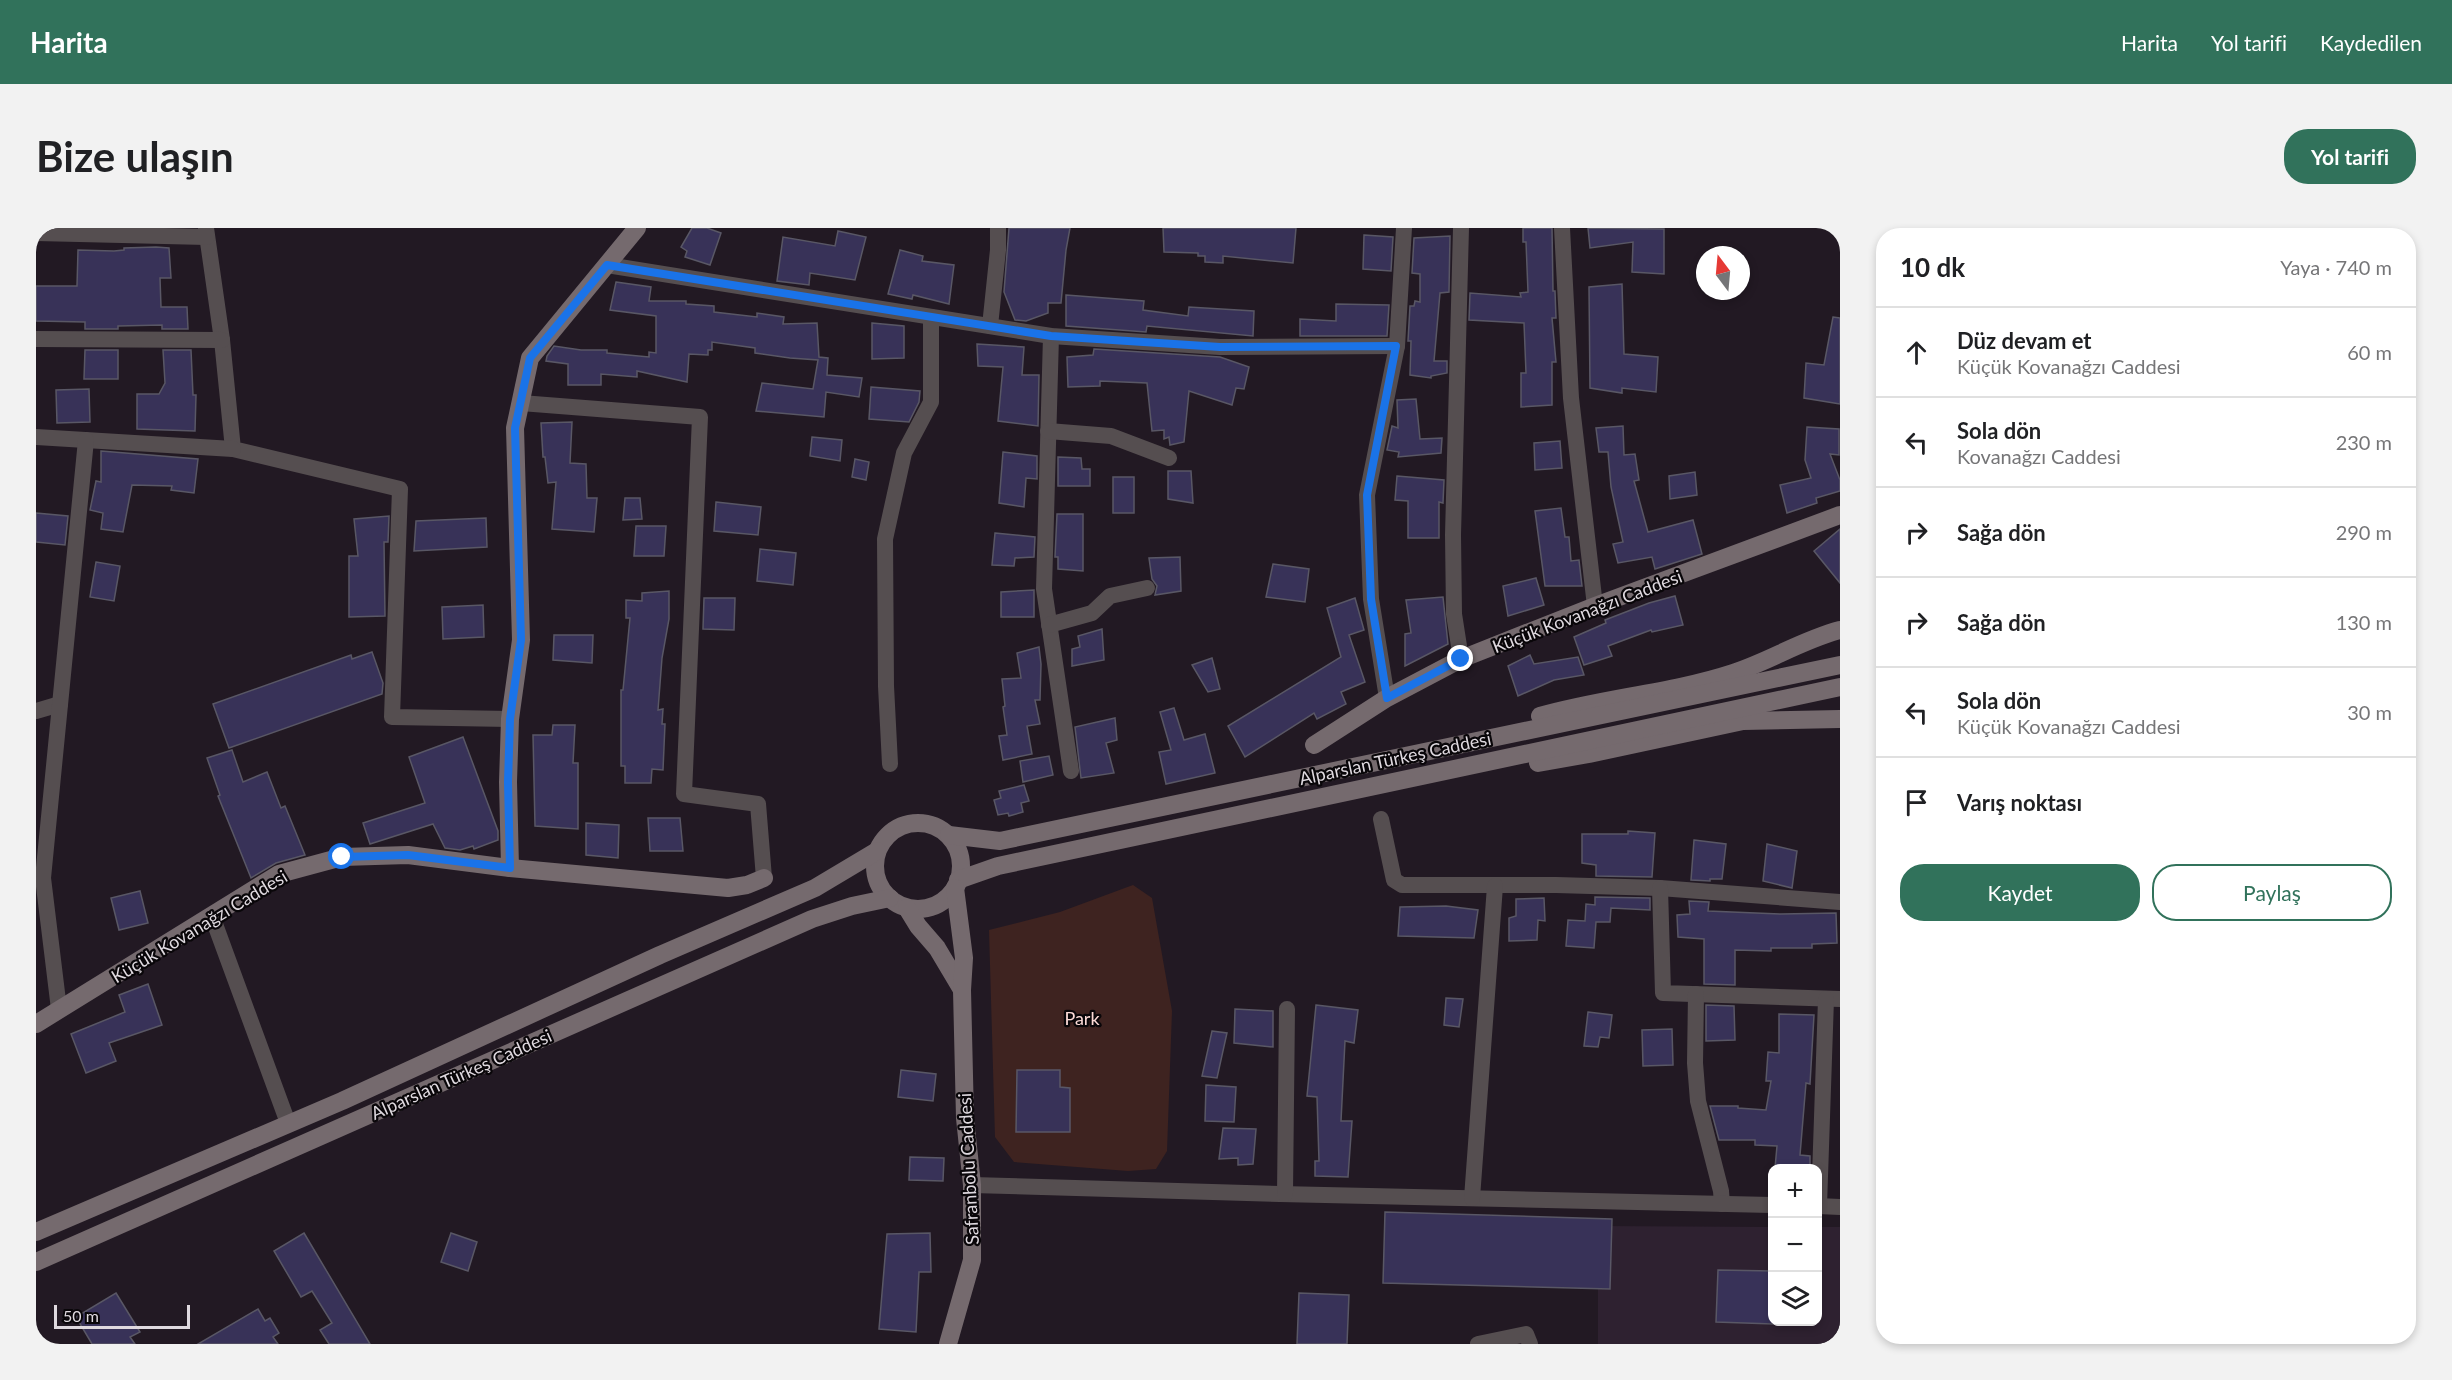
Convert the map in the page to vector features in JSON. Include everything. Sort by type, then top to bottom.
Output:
[{"type":"main road","points":[[510,868],[508,782],[510,719],[521,640],[515,428],[530,358],[637,228]]},
{"type":"main road","name":"Küçük Kovanağzı Caddesi","points":[[1314,745],[1387,698],[1461,659],[1595,606],[1840,515]]},
{"type":"main road","points":[[1492,737],[1537,717],[1558,711],[1734,672],[1800,643],[1840,630]]},
{"type":"main road","name":"Alparslan Türkeş Caddesi","points":[[949,835],[1000,841],[1840,665]]},
{"type":"main road","name":"Alparslan Türkeş Caddesi","points":[[957,884],[998,866],[1840,687]]},
{"type":"main road","points":[[1489,762],[1516,764],[1568,759],[1743,721],[1840,719]]},
{"type":"main road","points":[[923,823],[937,827],[949,835],[957,847],[961,861],[957,884],[946,898],[934,906],[920,909],[907,908],[883,892],[874,866],[877,851],[884,839],[895,829],[908,824],[923,823]]},
{"type":"main road","name":"Alparslan Türkeş Caddesi","points":[[36,1232],[288,1124],[660,955],[815,888],[877,851]]},
{"type":"main road","name":"Küçük Kovanağzı Caddesi","points":[[36,1024],[279,874],[342,857],[408,855],[510,868],[728,888],[747,885],[764,878]]},
{"type":"main road","name":"Safranbolu Caddesi","points":[[948,1344],[972,1260],[972,1185],[965,1118],[962,990],[964,965],[957,884]]},
{"type":"main road","name":"Alparslan Türkeş Caddesi","points":[[36,1262],[812,920],[852,906],[890,898]]},
{"type":"main road","points":[[907,908],[918,926],[937,948],[962,990]]},
{"type":"street","points":[[990,326],[998,228]]},
{"type":"street","points":[[1387,698],[1371,599],[1367,495],[1396,346],[1404,228]]},
{"type":"street","points":[[1461,228],[1453,535],[1454,615],[1461,659]]},
{"type":"street","points":[[1562,228],[1571,398],[1595,606]]},
{"type":"street","points":[[36,233],[207,233],[222,340],[233,449]]},
{"type":"street","points":[[607,265],[1051,336],[1220,347],[1396,346]]},
{"type":"street","points":[[890,764],[886,686],[885,540],[904,453],[931,402],[931,317]]},
{"type":"street","points":[[1051,336],[1044,589],[1071,771]]},
{"type":"street","points":[[36,339],[222,340]]},
{"type":"street","points":[[521,403],[700,417],[684,794],[758,804],[764,878]]},
{"type":"street","points":[[1048,431],[1111,436],[1169,458]]},
{"type":"street","points":[[36,437],[233,449],[400,489],[392,717],[510,719]]},
{"type":"street","points":[[59,1009],[43,878],[86,440]]},
{"type":"street","points":[[1049,626],[1092,613],[1110,596],[1147,588]]},
{"type":"street","points":[[36,711],[60,704]]},
{"type":"street","points":[[1381,819],[1394,880],[1402,885],[1557,885],[1660,888],[1840,902]]},
{"type":"street","points":[[1472,1198],[1495,886]]},
{"type":"street","points":[[1660,888],[1663,993],[1833,999],[1821,1164]]},
{"type":"street","points":[[212,916],[288,1124]]},
{"type":"street","points":[[1696,994],[1695,1063],[1698,1101],[1721,1191],[1722,1204]]},
{"type":"street","points":[[1285,1194],[1287,1009]]},
{"type":"street","points":[[972,1185],[1768,1205]]},
{"type":"street","points":[[1822,1206],[1840,1207]]},
{"type":"street","points":[[1478,1344],[1526,1334],[1530,1344]]},
{"type":"shaded area","points":[[1598,1226],[1768,1227],[1768,1326],[1822,1326],[1822,1227],[1840,1227],[1840,1344],[1598,1344]]},
{"type":"green space","name":"Park","points":[[1133,885],[1152,898],[1172,1011],[1167,1151],[1156,1169],[1128,1171],[1014,1162],[995,1137],[989,930],[1060,912]]},
{"type":"building","points":[[692,228],[707,228],[721,233],[710,265],[685,257],[687,251],[681,247]]},
{"type":"building","points":[[1009,228],[1070,228],[1061,303],[1048,303],[1048,313],[1026,321],[1015,320],[1004,292]]},
{"type":"building","points":[[1163,228],[1296,228],[1293,263],[1223,256],[1223,263],[1205,262],[1205,256],[1198,256],[1198,253],[1164,252]]},
{"type":"building","points":[[1523,228],[1552,228],[1556,318],[1552,318],[1556,362],[1552,362],[1552,405],[1521,407],[1521,373],[1526,373],[1524,323],[1469,320],[1470,293],[1521,297],[1520,293],[1528,292],[1526,242],[1523,242]]},
{"type":"building","points":[[1588,228],[1664,229],[1664,274],[1632,272],[1633,242],[1590,248]]},
{"type":"building","points":[[838,231],[866,237],[855,280],[810,273],[809,285],[777,281],[783,237],[835,246]]},
{"type":"building","points":[[1364,235],[1393,237],[1391,271],[1363,269]]},
{"type":"building","points":[[1450,236],[1449,292],[1440,293],[1434,361],[1447,361],[1447,373],[1431,376],[1431,378],[1410,375],[1411,341],[1408,341],[1410,306],[1414,306],[1415,301],[1420,302],[1420,274],[1412,273],[1414,238]]},
{"type":"building","points":[[124,248],[169,248],[171,278],[160,278],[161,307],[187,307],[188,329],[162,329],[162,325],[85,329],[85,322],[36,321],[36,286],[77,286],[78,250],[114,251],[124,250]]},
{"type":"building","points":[[900,250],[923,256],[922,261],[954,265],[949,304],[913,295],[912,299],[888,294]]},
{"type":"building","points":[[616,282],[651,287],[649,301],[686,301],[686,304],[714,306],[714,312],[757,317],[757,313],[784,317],[783,324],[817,323],[819,357],[828,358],[827,375],[862,378],[859,397],[826,392],[824,417],[756,411],[762,383],[813,389],[818,360],[755,353],[755,348],[712,342],[712,350],[708,350],[708,355],[689,354],[687,382],[637,371],[637,377],[601,374],[601,385],[568,385],[568,364],[546,361],[554,346],[581,350],[607,350],[607,353],[649,357],[649,352],[656,353],[656,316],[610,310]]},
{"type":"building","points":[[1622,284],[1624,354],[1658,357],[1656,392],[1622,388],[1622,393],[1590,388],[1589,287]]},
{"type":"building","points":[[1066,295],[1144,301],[1143,310],[1188,316],[1189,307],[1254,311],[1253,336],[1147,326],[1146,332],[1066,326]]},
{"type":"building","points":[[1336,304],[1389,305],[1387,336],[1300,336],[1300,319],[1336,321]]},
{"type":"building","points":[[1833,317],[1840,318],[1840,404],[1804,398],[1806,363],[1824,365]]},
{"type":"building","points":[[872,323],[904,326],[904,358],[872,359]]},
{"type":"building","points":[[977,344],[1024,347],[1022,375],[1039,375],[1038,426],[998,421],[1003,367],[978,366]]},
{"type":"building","points":[[1094,349],[1220,357],[1249,367],[1244,389],[1236,388],[1232,405],[1189,391],[1184,442],[1170,445],[1169,437],[1164,439],[1164,430],[1152,431],[1147,383],[1100,381],[1100,386],[1068,387],[1067,357],[1093,355]]},
{"type":"building","points":[[85,350],[118,350],[118,379],[84,379]]},
{"type":"building","points":[[163,350],[191,350],[193,395],[196,395],[195,431],[137,429],[137,394],[159,394],[165,383]]},
{"type":"building","points":[[871,387],[920,391],[919,402],[909,422],[869,419]]},
{"type":"building","points":[[89,389],[90,422],[57,423],[56,390]]},
{"type":"building","points":[[1416,399],[1420,439],[1442,438],[1441,453],[1398,457],[1399,452],[1387,450],[1392,426],[1398,428],[1397,400]]},
{"type":"building","points":[[572,422],[570,463],[586,464],[587,498],[597,498],[594,532],[552,529],[556,482],[548,483],[545,457],[543,457],[541,423]]},
{"type":"building","points":[[1623,426],[1624,455],[1635,454],[1639,480],[1634,481],[1648,532],[1693,520],[1702,554],[1655,569],[1652,557],[1618,563],[1613,544],[1623,542],[1611,487],[1608,452],[1599,452],[1596,428]]},
{"type":"building","points":[[1807,427],[1839,429],[1839,455],[1830,454],[1840,480],[1840,491],[1816,498],[1817,503],[1787,513],[1780,485],[1811,478],[1805,460]]},
{"type":"building","points":[[812,437],[842,440],[840,461],[810,456]]},
{"type":"building","points":[[1560,441],[1562,468],[1535,470],[1534,443]]},
{"type":"building","points":[[101,451],[198,459],[194,493],[171,490],[172,486],[132,485],[123,532],[101,529],[103,513],[90,510],[96,481],[101,482]]},
{"type":"building","points":[[1003,452],[1037,456],[1037,479],[1026,478],[1024,507],[999,503]]},
{"type":"building","points":[[1058,457],[1081,458],[1082,469],[1090,469],[1090,486],[1058,486]]},
{"type":"building","points":[[855,459],[869,462],[866,480],[852,477]]},
{"type":"building","points":[[1168,471],[1191,471],[1193,503],[1168,499]]},
{"type":"building","points":[[1695,472],[1697,495],[1670,499],[1669,476]]},
{"type":"building","points":[[1397,476],[1444,480],[1443,503],[1439,502],[1439,538],[1408,538],[1408,501],[1395,500]]},
{"type":"building","points":[[1113,477],[1134,477],[1134,513],[1113,513]]},
{"type":"building","points":[[625,498],[640,498],[642,519],[623,520]]},
{"type":"building","points":[[716,502],[761,507],[758,535],[714,531]]},
{"type":"building","points":[[1561,508],[1565,537],[1569,537],[1571,561],[1579,560],[1582,586],[1545,586],[1535,511]]},
{"type":"building","points":[[36,513],[68,516],[65,545],[36,542]]},
{"type":"building","points":[[1057,514],[1083,514],[1083,571],[1058,569],[1058,557],[1055,557]]},
{"type":"building","points":[[389,516],[388,542],[384,542],[385,616],[349,617],[349,556],[358,556],[354,519]]},
{"type":"building","points":[[486,518],[487,547],[414,551],[416,521]]},
{"type":"building","points":[[636,526],[666,526],[664,556],[634,556]]},
{"type":"building","points":[[1840,529],[1840,583],[1814,551]]},
{"type":"building","points":[[995,533],[1035,537],[1034,557],[1015,558],[1014,566],[992,565]]},
{"type":"building","points":[[760,549],[796,553],[793,585],[757,581]]},
{"type":"building","points":[[1180,557],[1181,591],[1155,595],[1157,586],[1152,579],[1149,558]]},
{"type":"building","points":[[96,562],[120,566],[114,601],[90,597]]},
{"type":"building","points":[[1273,564],[1309,569],[1305,602],[1266,597]]},
{"type":"building","points":[[1536,578],[1544,605],[1508,616],[1503,586]]},
{"type":"building","points":[[1034,590],[1034,617],[1001,617],[1001,592]]},
{"type":"building","points":[[669,591],[669,619],[662,658],[658,710],[663,709],[662,724],[665,724],[663,770],[652,769],[651,783],[625,783],[625,766],[621,766],[621,690],[623,690],[630,618],[626,618],[626,600],[642,601],[642,593]]},
{"type":"building","points":[[1675,596],[1683,625],[1652,632],[1651,630],[1608,646],[1612,656],[1584,665],[1574,637],[1606,623],[1605,620],[1649,603]]},
{"type":"building","points":[[1443,597],[1448,644],[1405,666],[1405,634],[1411,633],[1406,600]]},
{"type":"building","points":[[704,598],[735,598],[734,630],[703,629]]},
{"type":"building","points":[[1355,598],[1364,630],[1349,635],[1365,682],[1341,692],[1346,704],[1317,719],[1314,713],[1245,757],[1228,726],[1341,657],[1327,608]]},
{"type":"building","points":[[483,605],[484,637],[443,639],[442,607]]},
{"type":"building","points":[[1102,629],[1104,660],[1072,666],[1072,649],[1080,647],[1078,636]]},
{"type":"building","points":[[554,635],[593,635],[592,663],[553,660]]},
{"type":"building","points":[[1039,647],[1040,700],[1035,700],[1040,724],[1027,726],[1032,754],[1003,760],[999,736],[1007,735],[1002,679],[1021,678],[1017,653]]},
{"type":"building","points":[[372,652],[383,683],[382,694],[229,748],[213,704],[351,655],[352,659]]},
{"type":"building","points":[[1530,655],[1534,664],[1578,657],[1584,675],[1554,680],[1518,696],[1508,666]]},
{"type":"building","points":[[1212,658],[1220,689],[1208,692],[1192,665]]},
{"type":"building","points":[[1174,708],[1184,740],[1205,734],[1215,773],[1166,784],[1159,752],[1171,750],[1160,712]]},
{"type":"building","points":[[1115,718],[1117,740],[1106,743],[1114,773],[1081,778],[1075,727]]},
{"type":"building","points":[[553,725],[575,725],[573,763],[578,763],[578,829],[535,826],[533,735],[552,735]]},
{"type":"building","points":[[463,737],[498,831],[498,840],[474,849],[473,846],[460,850],[445,848],[433,824],[370,844],[363,823],[425,803],[409,757]]},
{"type":"building","points":[[232,750],[243,782],[267,772],[281,808],[285,806],[305,855],[276,863],[251,878],[218,796],[220,795],[207,758]]},
{"type":"building","points":[[1049,756],[1053,775],[1023,782],[1020,761]]},
{"type":"building","points":[[1024,785],[1029,801],[1021,803],[1023,812],[1009,816],[1008,813],[998,815],[994,800],[1001,798],[999,791]]},
{"type":"building","points":[[648,818],[680,818],[683,851],[650,851]]},
{"type":"building","points":[[586,823],[619,825],[618,858],[586,855]]},
{"type":"building","points":[[1628,831],[1655,833],[1652,877],[1596,876],[1596,865],[1582,863],[1582,834],[1628,834]]},
{"type":"building","points":[[1694,840],[1726,844],[1722,879],[1691,880]]},
{"type":"building","points":[[1767,844],[1797,851],[1792,888],[1763,881]]},
{"type":"building","points":[[140,891],[148,923],[119,930],[111,898]]},
{"type":"building","points":[[1595,897],[1650,898],[1650,910],[1611,908],[1610,922],[1596,922],[1594,948],[1566,946],[1568,920],[1585,921],[1586,904],[1595,905]]},
{"type":"building","points":[[1544,898],[1545,921],[1538,920],[1537,940],[1509,941],[1509,918],[1516,916],[1516,899]]},
{"type":"building","points":[[1689,901],[1709,902],[1708,911],[1781,914],[1836,913],[1837,943],[1812,944],[1812,948],[1771,948],[1771,951],[1735,950],[1735,985],[1704,984],[1704,939],[1678,937],[1677,915],[1690,914]]},
{"type":"building","points":[[1446,906],[1478,910],[1474,938],[1398,936],[1400,907]]},
{"type":"building","points":[[148,984],[162,1025],[109,1043],[116,1061],[86,1073],[71,1034],[125,1012],[119,995]]},
{"type":"building","points":[[1446,998],[1463,999],[1459,1027],[1444,1025]]},
{"type":"building","points":[[1316,1005],[1358,1010],[1354,1043],[1345,1041],[1341,1121],[1352,1121],[1348,1177],[1315,1176],[1315,1161],[1319,1161],[1317,1097],[1307,1096]]},
{"type":"building","points":[[1706,1005],[1734,1006],[1735,1040],[1706,1041]]},
{"type":"building","points":[[1235,1009],[1273,1011],[1273,1047],[1234,1043]]},
{"type":"building","points":[[1588,1012],[1612,1015],[1609,1038],[1600,1037],[1598,1047],[1584,1046]]},
{"type":"building","points":[[1779,1014],[1814,1015],[1810,1084],[1806,1083],[1800,1155],[1810,1156],[1810,1164],[1775,1164],[1777,1146],[1755,1145],[1755,1140],[1719,1140],[1710,1106],[1738,1106],[1738,1108],[1766,1110],[1771,1081],[1766,1081],[1768,1052],[1779,1053]]},
{"type":"building","points":[[1672,1029],[1673,1065],[1643,1066],[1642,1030]]},
{"type":"building","points":[[1212,1031],[1227,1033],[1217,1078],[1202,1076]]},
{"type":"building","points":[[901,1070],[936,1074],[933,1101],[898,1097]]},
{"type":"building","points":[[1017,1070],[1060,1070],[1060,1087],[1070,1088],[1070,1132],[1016,1132]]},
{"type":"building","points":[[1206,1085],[1236,1087],[1234,1122],[1205,1121]]},
{"type":"building","points":[[1223,1128],[1256,1129],[1253,1164],[1238,1165],[1238,1158],[1219,1159]]},
{"type":"building","points":[[910,1157],[944,1158],[943,1181],[909,1180]]},
{"type":"building","points":[[1385,1212],[1612,1219],[1610,1289],[1383,1283]]},
{"type":"building","points":[[304,1233],[370,1344],[329,1344],[320,1330],[332,1323],[312,1291],[301,1297],[274,1251]]},
{"type":"building","points":[[451,1233],[477,1242],[468,1271],[441,1262]]},
{"type":"building","points":[[930,1233],[931,1272],[919,1272],[916,1332],[879,1329],[887,1234]]},
{"type":"building","points":[[1718,1270],[1768,1271],[1768,1324],[1716,1322]]},
{"type":"building","points":[[116,1293],[140,1332],[130,1337],[135,1344],[92,1344],[76,1317]]},
{"type":"building","points":[[1299,1293],[1349,1295],[1347,1344],[1297,1344]]},
{"type":"building","points":[[258,1309],[265,1321],[270,1318],[279,1333],[273,1337],[278,1344],[198,1344]]},
{"type":"route","points":[[342,857],[408,855],[510,868],[508,782],[510,719],[521,640],[515,428],[530,358],[607,265],[1051,336],[1220,347],[1396,346],[1367,495],[1371,599],[1387,698],[1461,659]]}]
